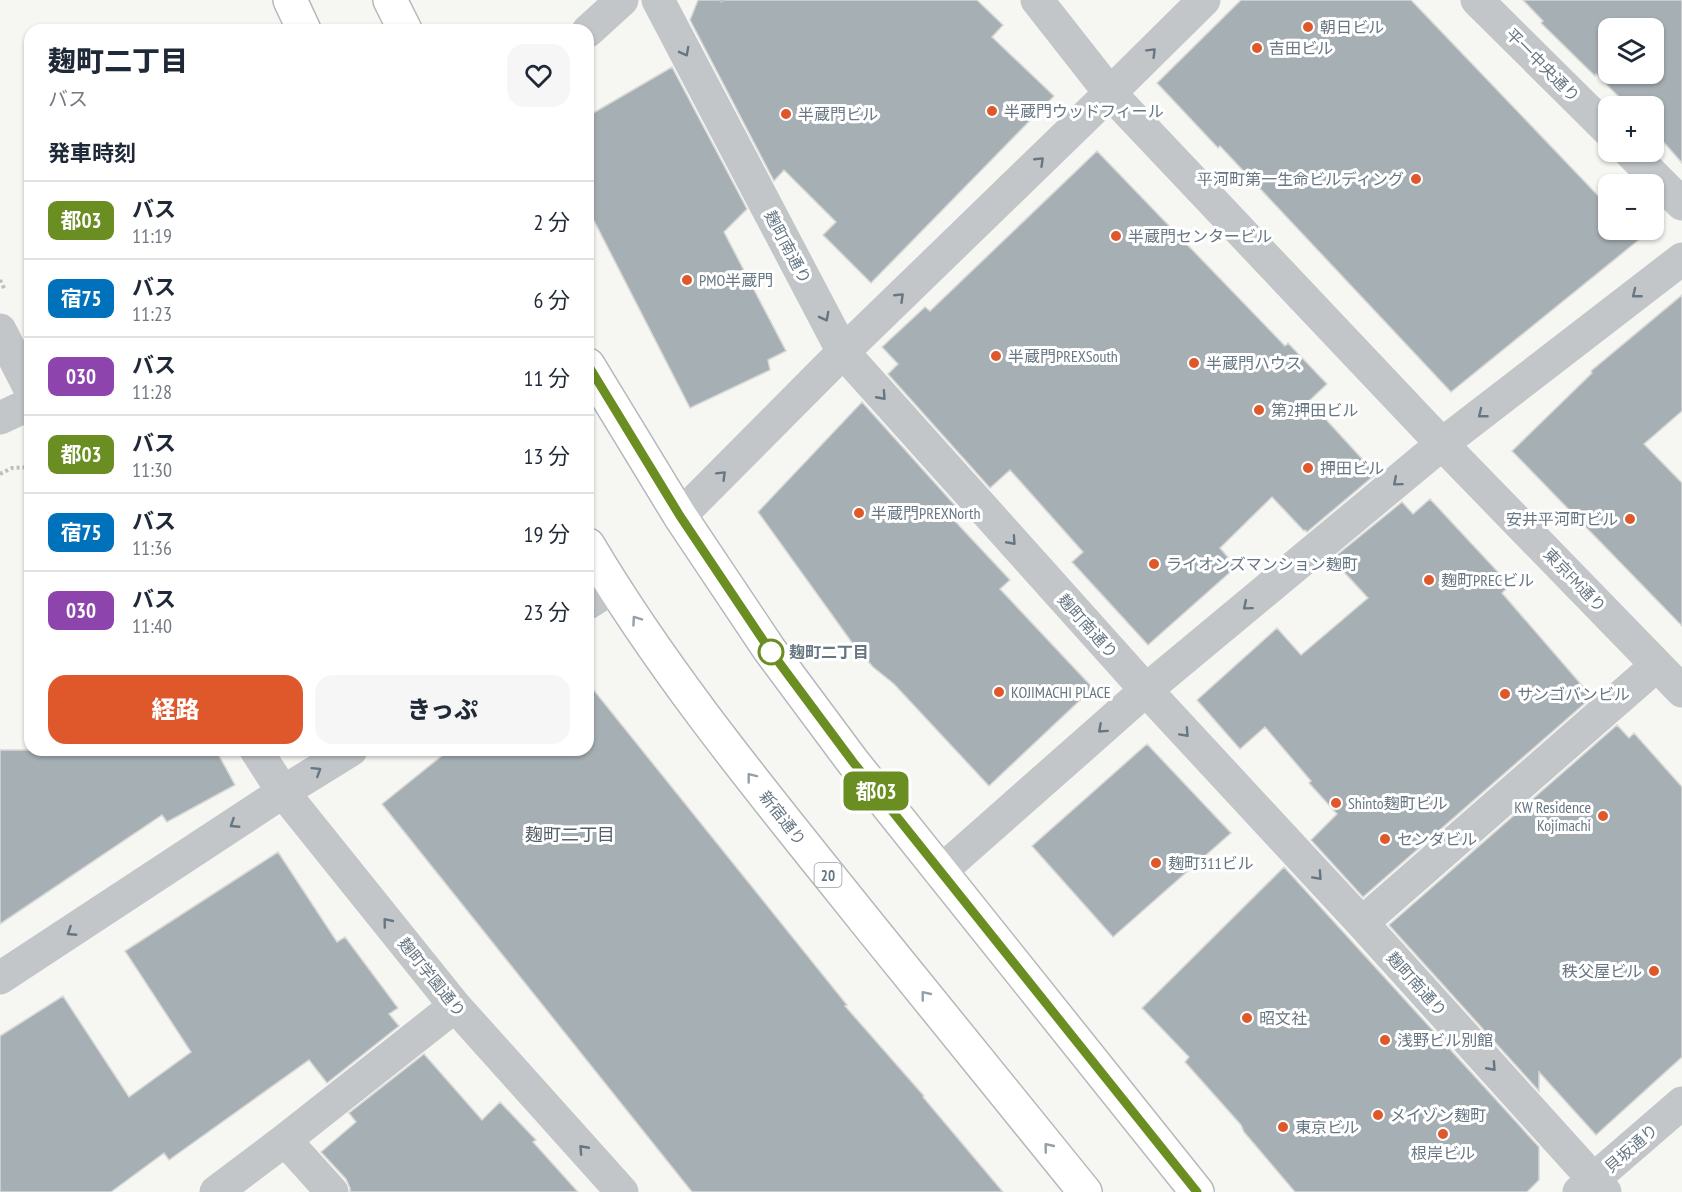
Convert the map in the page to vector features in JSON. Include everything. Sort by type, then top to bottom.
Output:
[{"type":"highway","points":[[290,0],[301,24]]},
{"type":"highway","points":[[390,0],[402,24]]},
{"type":"highway","points":[[594,375],[680,516],[776,658],[853,762],[1197,1192]]},
{"type":"highway","name":"新宿通り","points":[[594,568],[601,595],[698,708],[774,808],[1085,1192]]},
{"type":"street","points":[[594,26],[622,0]]},
{"type":"street","name":"麹町南通り","points":[[658,0],[843,352],[1146,690],[1362,923],[1592,1188]]},
{"type":"street","name":"東京FM通り","points":[[1037,0],[1110,93],[1442,444],[1682,691]]},
{"type":"street","points":[[680,516],[843,352],[1204,0]]},
{"type":"street","name":"平一中央通り","points":[[1477,0],[1598,120]]},
{"type":"street","points":[[1639,162],[1682,204]]},
{"type":"street","points":[[940,872],[1146,690],[1442,444],[1682,259]]},
{"type":"street","points":[[0,330],[24,377]]},
{"type":"street","points":[[0,418],[24,407]]},
{"type":"street","points":[[1362,923],[1657,665]]},
{"type":"street","name":"麹町学園通り","points":[[260,756],[283,792],[455,1006],[622,1192]]},
{"type":"street","points":[[0,978],[341,756]]},
{"type":"street","points":[[216,1192],[455,1006]]},
{"type":"street","name":"貝坂通り","points":[[1592,1188],[1682,1103]]},
{"type":"street","points":[[285,1140],[332,1192]]},
{"type":"path","points":[[0,474],[12,468],[24,467]]},
{"type":"building","points":[[698,0],[977,0],[1003,25],[992,37],[1054,96],[871,283],[823,235],[836,222],[784,170],[774,181],[690,20]]},
{"type":"building","name":"平河町第一生命ビルディング","points":[[1241,0],[1411,0],[1598,196],[1598,240],[1639,240],[1451,392],[1220,146],[1218,148],[1157,83]]},
{"type":"building","points":[[1523,0],[1682,0],[1682,163],[1664,143],[1664,96],[1618,96],[1606,84],[1664,84],[1664,18],[1598,18],[1598,76],[1596,74],[1595,76],[1541,23],[1543,21]]},
{"type":"building","name":"PMO半蔵門","points":[[672,67],[747,209],[724,232],[786,351],[768,360],[770,370],[690,408],[594,221],[594,112]]},
{"type":"building","points":[[1097,151],[1285,346],[1288,343],[1327,384],[1309,401],[1376,474],[1307,532],[1272,497],[1220,548],[1236,567],[1148,645],[1072,562],[1083,552],[1010,470],[990,488],[888,374],[898,364],[882,347],[925,307],[930,311]]},
{"type":"building","name":"安井平河町ビル","points":[[1682,295],[1682,411],[1644,444],[1682,483],[1682,626],[1512,451],[1592,373],[1591,371]]},
{"type":"building","points":[[862,402],[961,512],[953,519],[1010,580],[1000,589],[1093,688],[989,786],[894,684],[873,667],[853,644],[758,512]]},
{"type":"building","points":[[1430,499],[1510,585],[1502,593],[1592,697],[1363,897],[1311,840],[1337,814],[1309,783],[1311,781],[1265,727],[1240,749],[1197,700],[1277,628],[1301,655],[1368,598],[1332,559],[1402,502],[1413,514]]},
{"type":"building","points":[[594,690],[847,1005],[845,1006],[924,1096],[1003,1192],[692,1192],[382,804],[442,756],[594,756]]},
{"type":"building","points":[[1617,725],[1629,738],[1634,733],[1682,787],[1682,1057],[1596,1135],[1539,1072],[1539,1091],[1389,925]]},
{"type":"building","name":"麹町311ビル","points":[[1147,744],[1231,833],[1113,937],[1032,846]]},
{"type":"building","points":[[0,750],[24,750],[24,756],[219,756],[235,785],[167,822],[162,815],[0,924]]},
{"type":"building","points":[[278,852],[337,942],[345,937],[398,1008],[389,1014],[399,1026],[327,1083],[309,1060],[169,1160],[164,1153],[111,1192],[0,1192],[0,1036],[63,996],[129,1097],[191,1052],[125,951]]},
{"type":"building","points":[[1284,867],[1539,1147],[1539,1180],[1527,1192],[1295,1192],[1244,1132],[1241,1125],[1185,1062],[1189,1057],[1142,1008]]},
{"type":"building","points":[[424,1054],[482,1120],[500,1102],[536,1140],[533,1142],[578,1192],[350,1192],[346,1179],[321,1152],[356,1122],[349,1113]]},
{"type":"bus line","name":"都03","points":[[594,376],[680,516],[769,649],[853,762],[1197,1192]]},
{"type":"place","name":"朝日ビル","points":[[1308,27]]},
{"type":"place","name":"吉田ビル","points":[[1257,48]]},
{"type":"place","name":"半蔵門ウッドフィール","points":[[992,111]]},
{"type":"place","name":"半蔵門ビル","points":[[786,114]]},
{"type":"place","name":"平河町第一生命ビルディング","points":[[1416,179]]},
{"type":"place","name":"半蔵門センタービル","points":[[1116,236]]},
{"type":"place","name":"PMO半蔵門","points":[[687,280]]},
{"type":"place","name":"半蔵門PREXSouth","points":[[996,356]]},
{"type":"place","name":"半蔵門ハウス","points":[[1194,363]]},
{"type":"place","name":"第2押田ビル","points":[[1259,410]]},
{"type":"place","name":"押田ビル","points":[[1308,468]]},
{"type":"place","name":"半蔵門PREXNorth","points":[[859,513]]},
{"type":"place","name":"安井平河町ビル","points":[[1630,519]]},
{"type":"place","name":"ライオンズマンション麹町","points":[[1154,564]]},
{"type":"place","name":"麹町PRECビル","points":[[1429,580]]},
{"type":"place","name":"麹町二丁目","points":[[771,652]]},
{"type":"place","name":"KOJIMACHI PLACE","points":[[999,692]]},
{"type":"place","name":"サンゴバンビル","points":[[1505,694]]},
{"type":"place","name":"Shinto麹町ビル","points":[[1336,803]]},
{"type":"place","name":"KW Residence Kojimachi","points":[[1603,816]]},
{"type":"place","name":"センダビル","points":[[1385,839]]},
{"type":"place","name":"麹町311ビル","points":[[1156,863]]},
{"type":"place","name":"秩父屋ビル","points":[[1654,971]]},
{"type":"place","name":"昭文社","points":[[1247,1018]]},
{"type":"place","name":"浅野ビル別館","points":[[1385,1040]]},
{"type":"place","name":"メイゾン麹町","points":[[1378,1115]]},
{"type":"place","name":"東京ビル","points":[[1283,1127]]},
{"type":"place","name":"根岸ビル","points":[[1443,1134]]},
{"type":"district","name":"麹町二丁目","points":[[570,834]]}]
